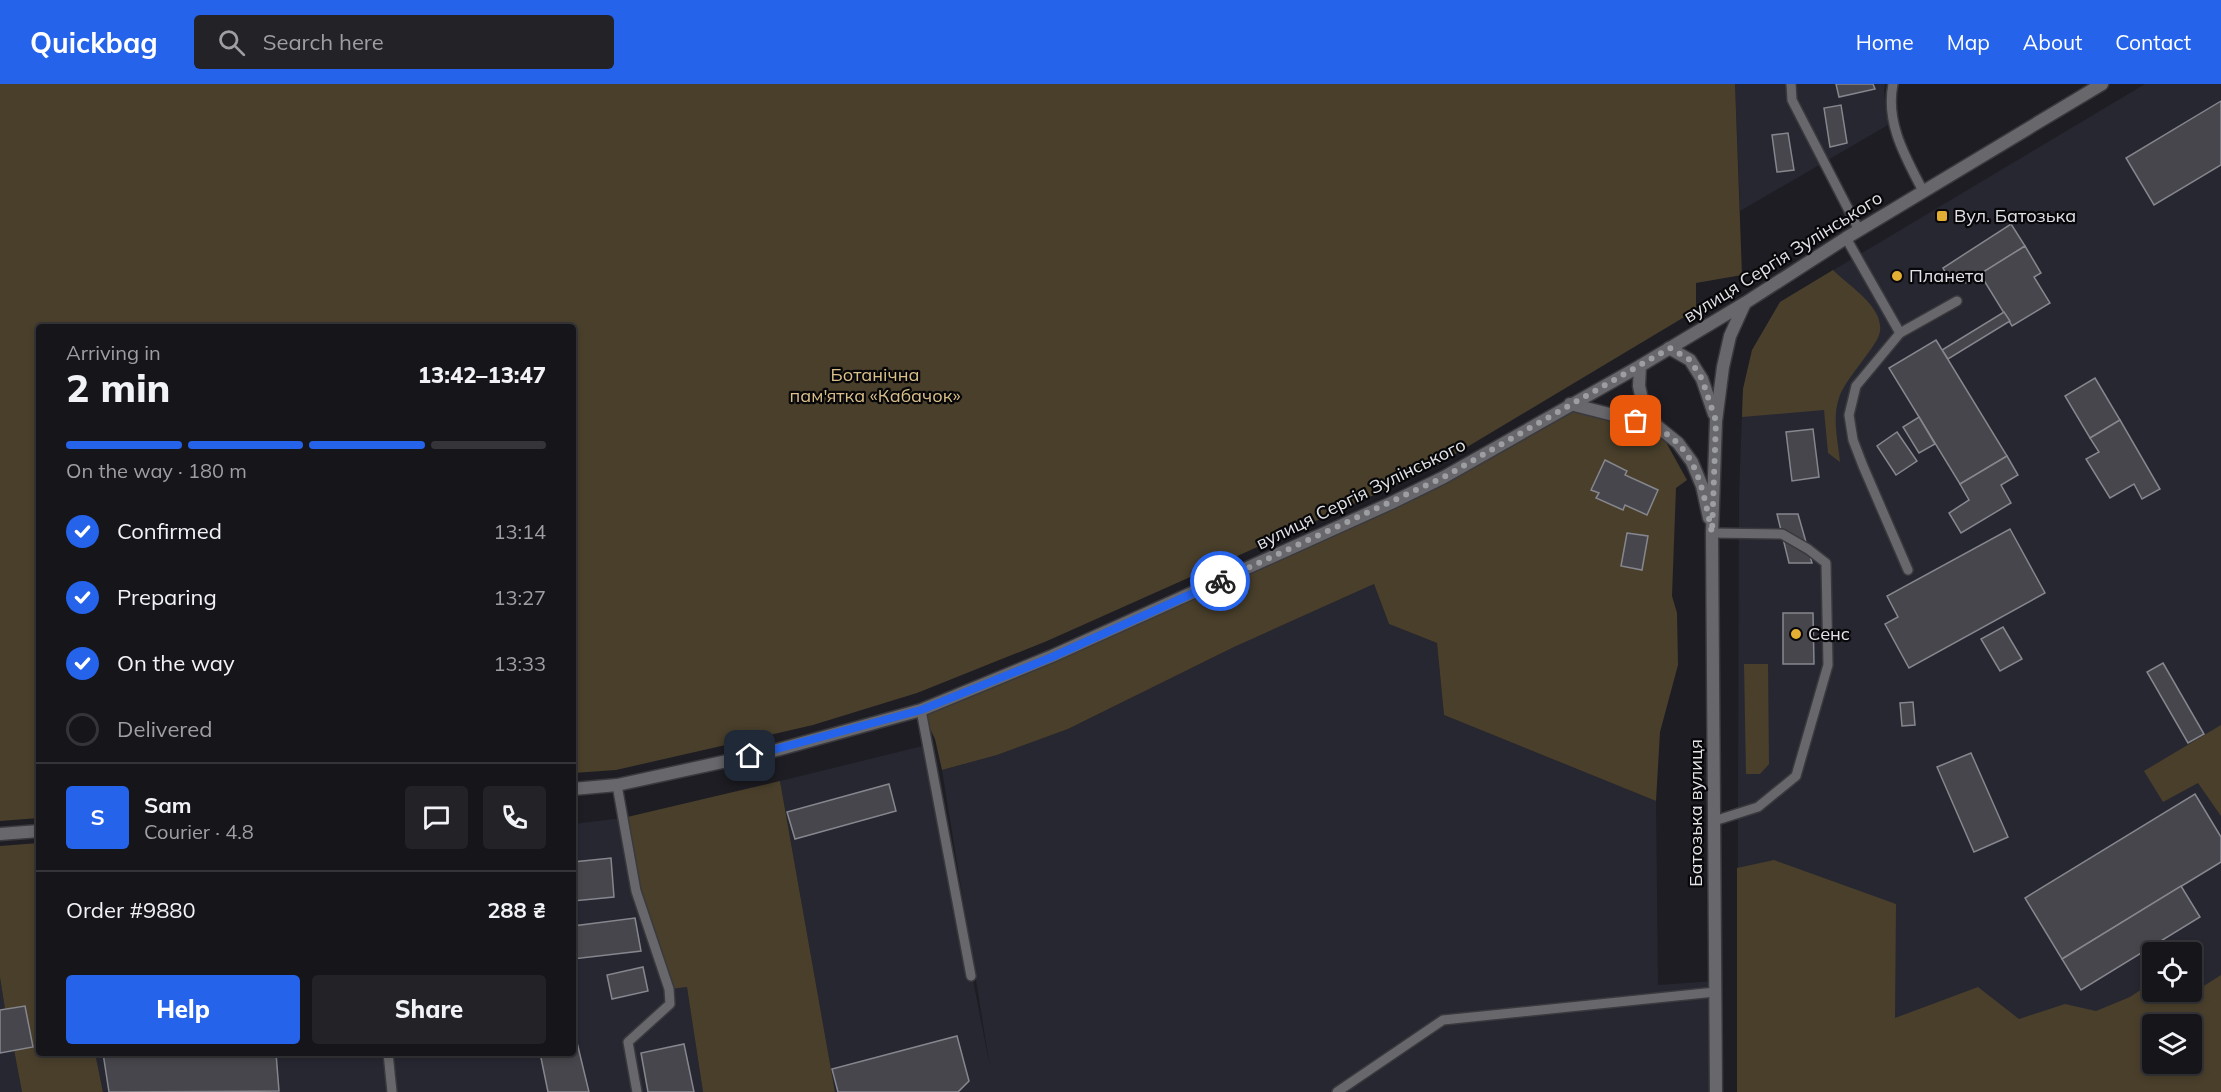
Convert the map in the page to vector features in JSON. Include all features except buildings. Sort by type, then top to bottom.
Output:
[{"type":"street","name":"вулиця Сергія Зулінського","points":[[576,789],[617,785],[773,751],[921,710],[1052,657],[1391,503],[1444,477],[1640,366],[1745,303],[1859,230],[2102,84]]},
{"type":"street","name":"Батозька вулиця","points":[[1716,1092],[1712,533],[1716,421],[1728,346],[1745,303]]},
{"type":"street","name":"Батозька вулиця","points":[[1670,348],[1690,360],[1696,369],[1702,379],[1716,421]]},
{"type":"street","name":"Батозька вулиця","points":[[1640,366],[1639,386],[1643,404],[1657,426],[1678,443],[1692,462],[1702,486],[1712,533]]},
{"type":"street","name":"Батозька вулиця","points":[[1570,404],[1657,426]]},
{"type":"street","points":[[0,834],[36,831]]},
{"type":"lane","points":[[1791,84],[1792,100],[1859,230]]},
{"type":"lane","points":[[1893,84],[1892,119],[1899,144],[1923,191]]},
{"type":"lane","points":[[1846,238],[1900,333]]},
{"type":"lane","points":[[1908,570],[1853,440],[1849,415],[1856,386],[1900,333],[1957,301]]},
{"type":"lane","points":[[1712,533],[1782,534],[1826,563],[1828,665],[1796,776],[1758,807],[1714,820]]},
{"type":"lane","points":[[921,710],[971,976]]},
{"type":"lane","points":[[617,785],[636,891],[669,989],[670,1004],[628,1042],[637,1092]]},
{"type":"lane","points":[[1337,1092],[1443,1020],[1715,992]]},
{"type":"lane","points":[[388,1056],[392,1092]]},
{"type":"shaded area","points":[[1735,84],[1885,84],[1888,125],[1740,211]]},
{"type":"shaded area","points":[[2145,84],[2221,84],[2221,1092],[1737,1092],[1739,494],[1743,389],[1752,350],[1780,302]]},
{"type":"shaded area","points":[[1374,584],[1389,624],[1437,643],[1444,715],[1656,801],[1658,985],[1715,981],[1716,1092],[835,1092],[780,781],[927,745],[990,1067],[942,770],[997,755],[1068,729],[1234,647]]},
{"type":"shaded area","points":[[623,818],[669,989],[687,986],[703,1092],[103,1092],[96,1056],[576,1056],[576,824]]},
{"type":"shaded area","points":[[0,977],[5,1009],[25,1006],[33,1047],[14,1051],[22,1092],[0,1092]]},
{"type":"green space","name":"Ботанічна пам'ятка «Кабачок»","points":[[0,84],[1735,84],[1742,275],[1696,283],[1696,310],[1437,465],[1047,641],[917,693],[813,725],[616,770],[576,773],[576,324],[36,324],[36,818],[0,821]]},
{"type":"green space","points":[[1833,270],[1870,304],[1878,317],[1880,328],[1874,345],[1842,390],[1839,398],[1836,422],[1840,462],[1828,453],[1824,410],[1742,417],[1743,389],[1752,350],[1780,302]]},
{"type":"green space","points":[[1570,404],[1657,426],[1687,480],[1676,488],[1672,596],[1677,613],[1678,665],[1660,732],[1656,801],[1444,715],[1437,643],[1389,624],[1374,584],[1234,647],[1068,729],[997,755],[942,770],[935,739],[921,710],[1391,503]]},
{"type":"green space","points":[[1744,664],[1768,664],[1769,764],[1760,774],[1746,774]]},
{"type":"green space","points":[[2221,725],[2221,816],[2198,783],[2163,802],[2144,771]]},
{"type":"green space","points":[[780,781],[835,1092],[703,1092],[687,987],[669,989],[636,891],[623,818]]},
{"type":"green space","points":[[36,843],[36,1056],[96,1056],[103,1092],[22,1092],[14,1050],[32,1047],[25,1006],[5,1009],[0,977],[0,846]]},
{"type":"green space","points":[[1774,860],[1896,904],[1895,1018],[1978,987],[2019,1019],[2065,1004],[2096,1011],[2130,997],[2142,989],[2142,1002],[2202,1002],[2202,987],[2221,975],[2221,1092],[1737,1092],[1737,868]]},
{"type":"way so far","points":[[1220,581],[1444,477],[1670,348],[1690,360],[1702,379],[1716,421],[1712,533],[1702,486],[1692,462],[1678,443],[1657,426],[1636,421]]},
{"type":"place","name":"Вул. Батозька","points":[[1942,216]]},
{"type":"place","name":"Планета","points":[[1897,276]]},
{"type":"place","name":"Сенс","points":[[1796,634]]},
{"type":"route","points":[[750,756],[921,710],[1052,657],[1220,581]]}]
